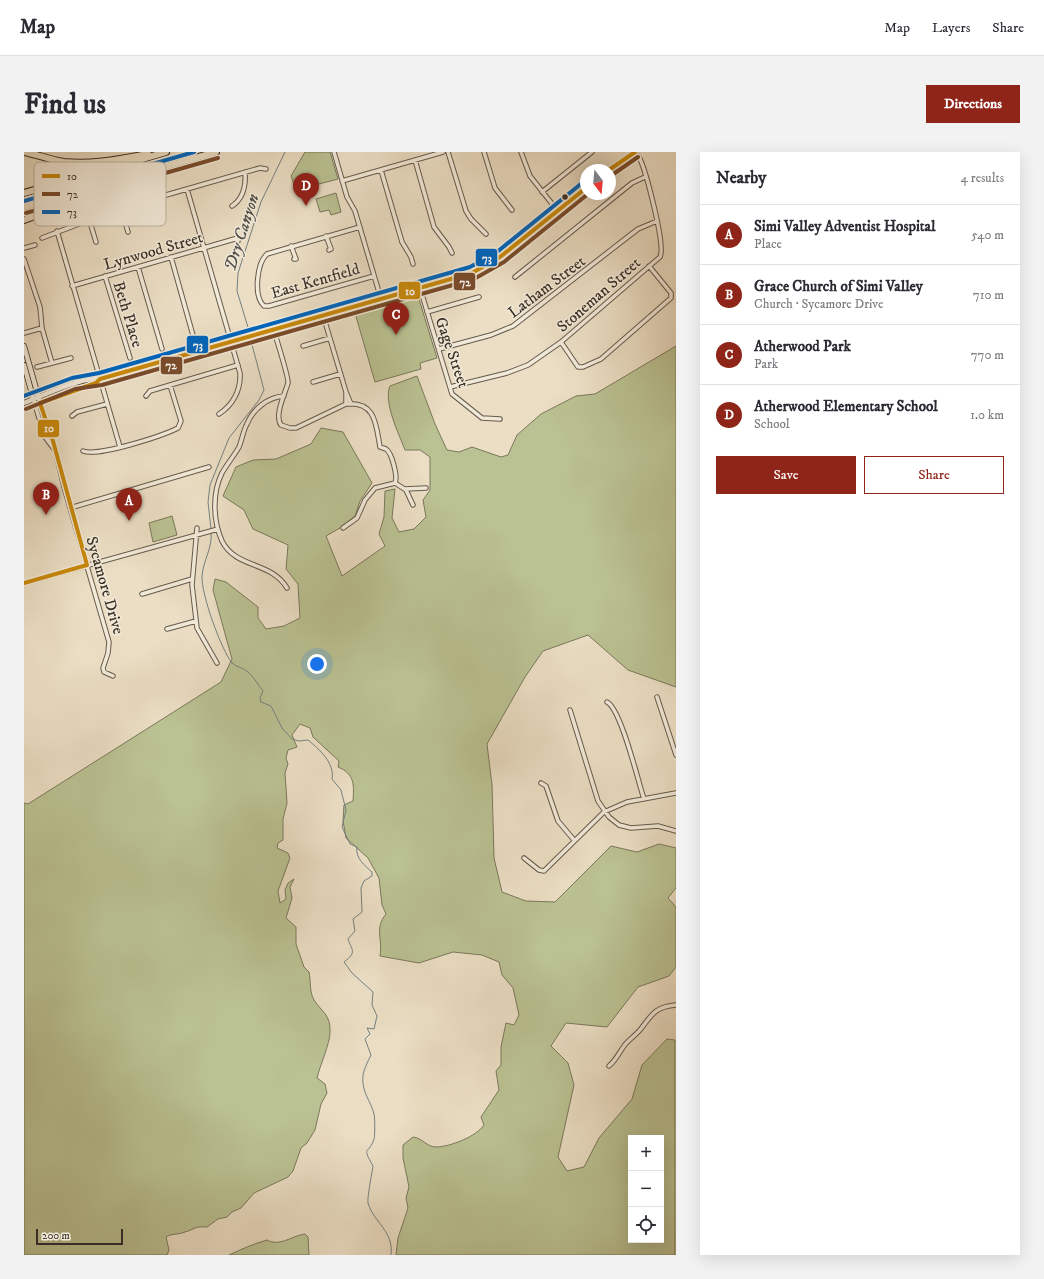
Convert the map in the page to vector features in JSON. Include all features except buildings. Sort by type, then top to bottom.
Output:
[{"type":"highway","points":[[25,152],[55,160],[70,162]]},
{"type":"highway","points":[[166,167],[216,152]]},
{"type":"highway","points":[[100,162],[149,153],[163,153]]},
{"type":"highway","points":[[132,162],[163,153]]},
{"type":"highway","points":[[24,193],[34,190]]},
{"type":"highway","points":[[24,207],[34,204]]},
{"type":"highway","points":[[24,220],[34,216]]},
{"type":"main road","points":[[616,165],[634,152]]},
{"type":"main road","points":[[24,403],[68,386],[95,378],[100,379],[472,273],[491,263],[580,193]]},
{"type":"main road","name":"Sycamore Drive","points":[[24,346],[36,398],[35,405]]},
{"type":"main road","name":"Sycamore Drive","points":[[24,365],[36,398],[40,403]]},
{"type":"main road","points":[[24,409],[67,392],[96,383],[100,379]]},
{"type":"street","points":[[334,152],[342,181],[360,227],[381,299]]},
{"type":"street","points":[[342,181],[443,152]]},
{"type":"street","points":[[448,152],[466,211],[471,219],[486,234]]},
{"type":"street","points":[[484,152],[495,188],[512,210]]},
{"type":"street","points":[[520,152],[526,169],[557,210]]},
{"type":"street","points":[[542,192],[592,152]]},
{"type":"street","name":"Stoneman Street","points":[[450,387],[521,369],[541,357],[561,342],[662,253],[657,221],[645,177],[639,156],[634,152]]},
{"type":"street","points":[[414,160],[434,227],[450,247],[452,253]]},
{"type":"street","points":[[166,195],[260,168],[266,169]]},
{"type":"street","points":[[381,170],[402,242],[411,257],[413,264]]},
{"type":"street","points":[[232,206],[238,201],[242,194],[245,172]]},
{"type":"street","points":[[515,277],[632,183],[645,177]]},
{"type":"street","points":[[187,189],[232,342],[240,379],[238,392],[226,410],[219,414]]},
{"type":"street","name":"Latham Street","points":[[439,349],[491,335],[513,326],[638,228],[657,221]]},
{"type":"street","points":[[42,238],[70,226]]},
{"type":"street","points":[[91,226],[96,242]]},
{"type":"street","points":[[126,226],[128,232]]},
{"type":"street","points":[[294,259],[296,259],[292,246],[360,227]]},
{"type":"street","points":[[57,231],[120,447]]},
{"type":"street","points":[[326,236],[331,250],[329,250]]},
{"type":"street","name":"Lynwood Street","points":[[72,286],[238,238],[238,241]]},
{"type":"street","points":[[24,248],[35,245]]},
{"type":"street","name":"East Kentfield","points":[[292,246],[265,255],[257,282],[258,292],[263,305],[269,306],[374,276]]},
{"type":"street","points":[[171,257],[194,339]]},
{"type":"street","points":[[24,259],[40,307],[42,328],[52,363]]},
{"type":"street","points":[[561,342],[578,367],[583,367],[604,357],[671,298],[670,291],[649,266]]},
{"type":"street","points":[[138,267],[162,349]]},
{"type":"street","name":"Beth Place","points":[[105,276],[130,358]]},
{"type":"street","name":"Gage Street","points":[[420,288],[454,396],[478,416],[486,419],[500,419]]},
{"type":"street","points":[[427,312],[479,297]]},
{"type":"street","points":[[323,316],[340,374],[348,395],[349,404]]},
{"type":"street","points":[[24,333],[42,328]]},
{"type":"street","points":[[274,330],[288,382],[279,421],[284,427],[296,428],[349,404],[366,407],[371,412],[375,420],[380,447],[389,452],[396,476],[395,483]]},
{"type":"street","points":[[303,346],[330,338]]},
{"type":"street","points":[[37,367],[71,358]]},
{"type":"street","points":[[146,396],[150,391],[238,365]]},
{"type":"street","points":[[313,382],[340,374]]},
{"type":"street","points":[[83,451],[98,453],[178,428],[181,421],[170,385]]},
{"type":"street","points":[[284,396],[266,400],[249,419],[238,449],[221,475],[215,501],[218,529],[222,540],[230,552],[250,564],[274,572],[287,588]]},
{"type":"street","name":"Sycamore Drive","points":[[40,403],[55,450],[70,508],[109,642],[108,653],[102,668],[104,672],[112,676]]},
{"type":"street","points":[[72,416],[77,412],[107,404]]},
{"type":"street","name":"Sycamore Drive","points":[[35,405],[45,437],[55,450]]},
{"type":"street","points":[[70,508],[210,467]]},
{"type":"street","points":[[343,528],[357,518],[372,491],[380,486],[395,483],[404,489],[413,505]]},
{"type":"street","points":[[404,489],[426,488]]},
{"type":"street","points":[[197,528],[198,534],[192,579],[197,628],[217,663]]},
{"type":"street","points":[[24,583],[218,529]]},
{"type":"street","points":[[142,594],[192,579]]},
{"type":"street","points":[[167,629],[196,620]]},
{"type":"street","points":[[658,697],[675,744],[676,755]]},
{"type":"street","points":[[607,702],[610,704],[619,719],[644,799]]},
{"type":"street","points":[[570,710],[598,801],[604,812],[613,821],[624,827],[637,829],[658,826],[676,831]]},
{"type":"street","points":[[541,783],[546,786],[558,821],[574,840]]},
{"type":"street","points":[[524,858],[541,871],[546,869],[604,812],[620,804],[676,793]]},
{"type":"street","points":[[609,1066],[614,1062],[625,1045],[640,1030],[649,1016],[659,1008],[676,1005]]},
{"type":"green space","points":[[305,152],[330,152],[338,179],[296,190],[291,176]]},
{"type":"green space","points":[[336,193],[341,212],[331,215],[329,210],[320,212],[316,199]]},
{"type":"green space","points":[[416,295],[418,296],[437,358],[420,363],[421,369],[375,382],[355,313]]},
{"type":"green space","points":[[676,346],[676,687],[628,670],[588,635],[543,651],[525,677],[487,744],[492,785],[494,858],[502,892],[526,901],[555,902],[611,846],[637,852],[659,844],[676,848],[676,888],[668,898],[676,907],[676,967],[669,976],[638,987],[607,1027],[566,1023],[551,1046],[568,1063],[574,1085],[558,1157],[567,1171],[584,1167],[599,1138],[632,1099],[642,1065],[667,1039],[675,1040],[675,1255],[396,1255],[398,1238],[408,1208],[406,1198],[409,1187],[403,1158],[403,1145],[413,1137],[433,1147],[442,1147],[463,1140],[481,1129],[484,1125],[481,1117],[499,1090],[496,1071],[501,1065],[501,1047],[506,1023],[514,1025],[519,1015],[513,988],[502,975],[499,962],[482,955],[453,952],[419,963],[380,956],[380,924],[386,914],[382,905],[379,878],[368,858],[346,838],[343,821],[344,805],[353,801],[352,781],[348,773],[338,767],[339,761],[313,737],[310,728],[300,724],[292,735],[297,747],[288,750],[286,758],[288,764],[285,773],[287,803],[283,819],[283,840],[278,843],[277,848],[288,853],[290,858],[278,891],[280,903],[286,899],[285,890],[288,883],[294,879],[290,887],[292,898],[286,918],[296,927],[296,944],[304,967],[309,972],[312,997],[327,1017],[330,1026],[330,1037],[317,1078],[325,1084],[327,1093],[321,1104],[315,1130],[307,1143],[301,1148],[293,1171],[288,1177],[254,1193],[241,1208],[232,1212],[227,1217],[218,1219],[207,1227],[197,1227],[166,1237],[169,1250],[167,1255],[24,1255],[24,803],[28,804],[221,682],[232,659],[213,590],[215,579],[226,582],[258,607],[258,618],[266,629],[284,626],[300,618],[298,584],[286,569],[288,545],[253,529],[244,510],[223,496],[236,467],[253,460],[276,459],[311,444],[321,428],[343,432],[372,483],[360,501],[355,516],[340,528],[326,536],[342,576],[385,546],[379,534],[384,517],[385,491],[395,489],[392,518],[399,532],[414,529],[426,517],[423,500],[430,490],[430,457],[420,450],[405,450],[390,409],[388,393],[390,386],[417,376],[435,424],[447,450],[459,452],[472,447],[501,457],[508,455],[517,435],[541,414],[576,396],[595,394]]},
{"type":"green space","points":[[172,516],[177,535],[153,542],[149,523]]},
{"type":"green space","points":[[305,1234],[308,1237],[309,1255],[229,1255],[267,1240],[272,1242],[281,1242]]},
{"type":"waterway","name":"Dry Canyon","points":[[250,334],[237,291],[238,273],[261,202],[285,152]]},
{"type":"waterway","name":"Dry Canyon","points":[[211,529],[208,502],[210,485],[229,438],[259,400],[264,390],[250,337]]},
{"type":"waterway","name":"Dry Canyon","points":[[211,532],[211,543],[202,576],[208,608],[217,634],[232,663],[250,674],[263,691],[260,698],[261,702],[271,706],[282,728],[292,739],[299,741],[308,740],[329,762],[332,779],[341,790],[346,810],[342,827],[350,844],[357,847],[359,858],[372,872],[372,876],[364,881],[361,888],[362,912],[353,919],[355,931],[348,939],[352,948],[352,953],[351,956],[344,962],[352,973],[373,992],[372,1005],[377,1016],[374,1029],[367,1028],[370,1034],[365,1039],[371,1055],[363,1075],[363,1086],[373,1109],[375,1119],[374,1139],[367,1151],[367,1155],[373,1166],[368,1203],[371,1210],[387,1233],[390,1240],[391,1255]]},
{"type":"transit line","name":"73","points":[[159,162],[194,152]]},
{"type":"transit line","name":"10","points":[[616,165],[635,152]]},
{"type":"transit line","name":"72","points":[[616,172],[638,157]]},
{"type":"transit line","name":"72","points":[[166,173],[218,158]]},
{"type":"transit line","name":"73","points":[[24,396],[72,378],[99,373],[470,267],[497,252],[580,185]]},
{"type":"transit line","name":"10","points":[[24,583],[87,565],[53,441],[40,403],[96,383],[100,379],[472,273],[500,257],[580,193]]},
{"type":"transit line","name":"73","points":[[24,201],[34,198]]},
{"type":"transit line","name":"72","points":[[26,409],[75,389],[102,385],[474,279],[504,262],[581,200]]},
{"type":"transit line","name":"72","points":[[26,213],[34,211]]},
{"type":"place","name":"Atherwood Elementary School","points":[[306,206]]},
{"type":"place","name":"Atherwood Park","points":[[396,335]]},
{"type":"place","name":"Grace Church of Simi Valley","points":[[46,515]]},
{"type":"place","name":"Simi Valley Adventist Hospital","points":[[129,521]]}]
